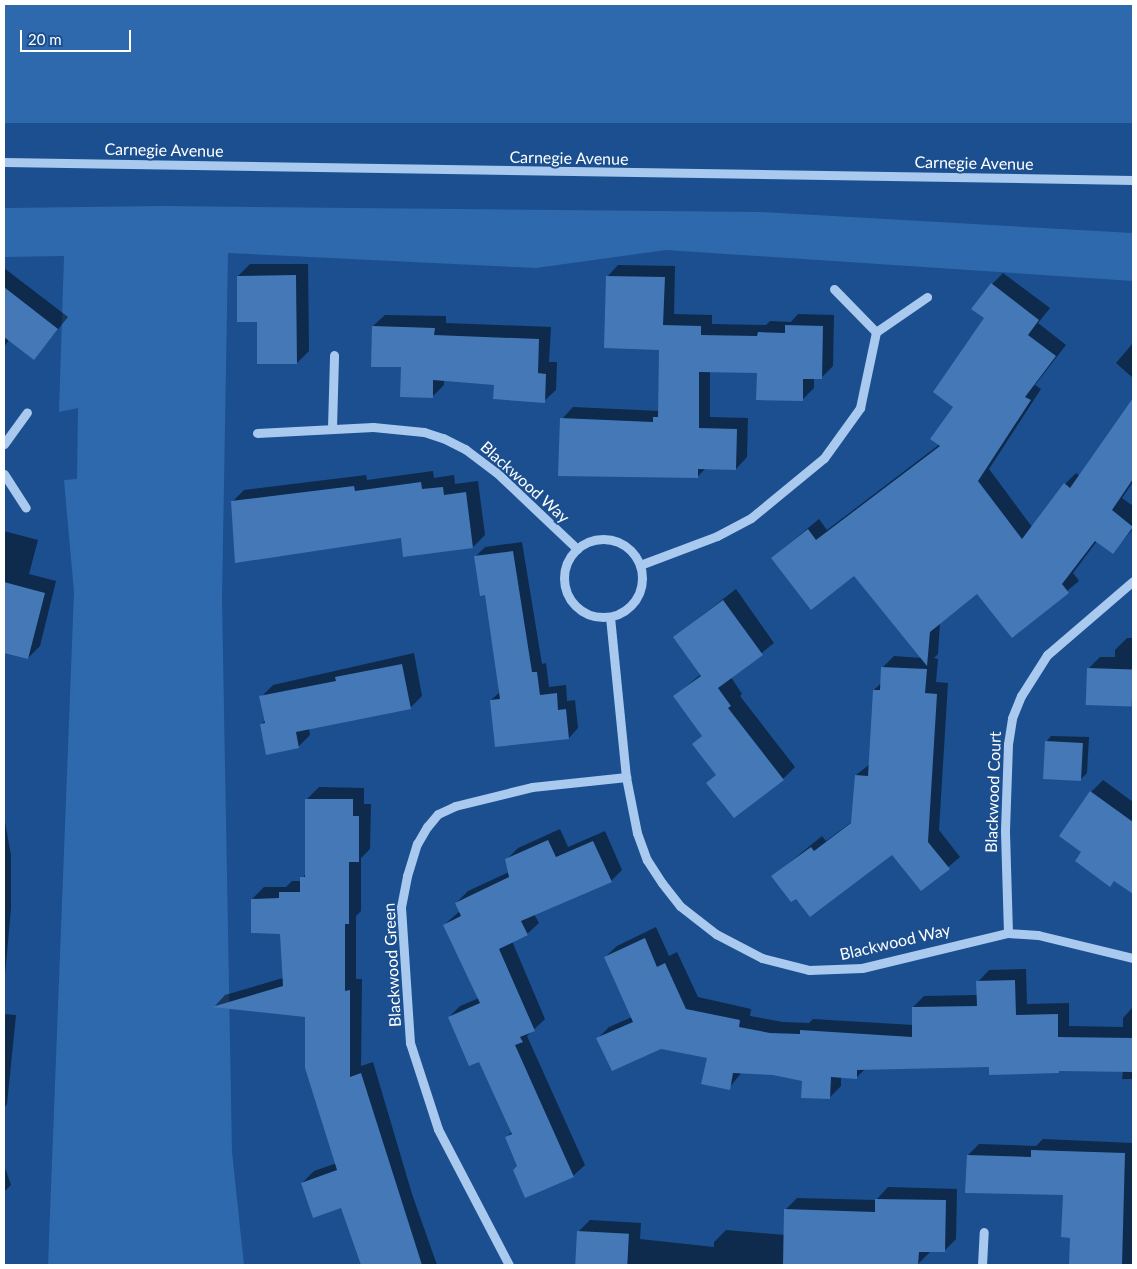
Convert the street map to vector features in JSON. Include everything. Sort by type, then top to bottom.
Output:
[{"type":"street","name":"Carnegie Avenue","points":[[4,162],[1133,180]]},
{"type":"street","points":[[834,289],[876,332]]},
{"type":"street","points":[[640,565],[717,536],[751,518],[824,458],[860,408],[876,332],[927,297]]},
{"type":"street","points":[[332,428],[334,356]]},
{"type":"street","points":[[4,444],[26,412]]},
{"type":"street","name":"Blackwood Way","points":[[257,433],[332,428],[403,429],[424,432],[451,441],[496,472],[577,549]]},
{"type":"street","points":[[4,474],[26,508]]},
{"type":"street","points":[[608,539],[628,548],[640,565],[642,576],[637,596],[623,612],[610,617],[590,615],[579,609],[566,590],[565,567],[577,549],[587,542],[608,539]]},
{"type":"street","name":"Blackwood Court","points":[[1008,933],[1005,830],[1008,744],[1012,718],[1021,696],[1047,656],[1133,581]]},
{"type":"street","name":"Blackwood Way","points":[[610,617],[626,777],[640,840],[662,883],[699,922],[734,946],[762,958],[809,970],[852,969],[1008,933],[1038,935],[1133,958]]},
{"type":"street","name":"Blackwood Green","points":[[509,1265],[438,1129],[410,1043],[401,908],[406,876],[417,844],[427,827],[438,814],[455,806],[532,787],[626,777]]},
{"type":"street","points":[[982,1265],[984,1232]]},
{"type":"shaded area","points":[[4,4],[1133,4],[1133,123],[4,123]]},
{"type":"shaded area","points":[[164,206],[761,212],[1133,233],[1133,281],[666,250],[536,268],[228,253],[222,599],[232,1152],[244,1265],[48,1265],[74,592],[64,480],[77,479],[78,408],[59,412],[64,256],[4,257],[4,208]]},
{"type":"building","points":[[296,275],[297,364],[257,364],[257,322],[237,322],[237,276]]},
{"type":"building","points":[[606,276],[665,277],[663,325],[701,326],[701,335],[757,336],[758,332],[785,333],[785,325],[823,326],[822,379],[803,379],[803,401],[756,400],[757,373],[699,372],[699,428],[737,429],[736,470],[698,469],[698,478],[558,476],[560,418],[653,422],[653,417],[658,417],[659,350],[604,348]]},
{"type":"building","points":[[991,283],[1039,320],[1028,335],[1056,356],[1025,397],[1031,400],[978,481],[1022,539],[1064,483],[1070,488],[1133,398],[1133,479],[1112,510],[1133,527],[1113,554],[1095,541],[1062,584],[1069,593],[1012,638],[977,594],[930,632],[927,666],[854,576],[811,610],[771,558],[808,529],[816,540],[940,446],[930,439],[953,407],[933,392],[984,318],[971,309]]},
{"type":"building","points":[[4,287],[58,329],[34,360],[4,337]]},
{"type":"building","points":[[372,326],[435,328],[434,335],[539,339],[538,373],[546,374],[545,403],[493,399],[494,385],[433,380],[433,398],[400,397],[401,367],[371,367]]},
{"type":"building","points":[[421,482],[422,489],[443,487],[444,495],[466,492],[473,548],[403,557],[401,538],[235,563],[231,501],[354,486],[355,491]]},
{"type":"building","points":[[513,551],[532,672],[537,672],[540,695],[557,693],[558,710],[566,709],[569,739],[495,747],[490,700],[500,699],[485,595],[480,596],[474,556]]},
{"type":"building","points":[[4,582],[45,593],[28,659],[4,653]]},
{"type":"building","points":[[723,600],[763,655],[718,688],[731,706],[728,708],[784,780],[734,818],[706,783],[716,775],[692,744],[702,736],[673,696],[701,676],[673,637]]},
{"type":"building","points":[[402,664],[411,709],[296,732],[299,748],[266,755],[260,724],[265,723],[259,696],[336,681],[335,677]]},
{"type":"building","points":[[881,667],[927,669],[925,693],[937,694],[928,842],[950,869],[921,891],[892,855],[810,917],[796,899],[791,902],[771,876],[811,847],[814,851],[851,823],[855,775],[868,776],[873,690],[880,690]]},
{"type":"building","points":[[1087,668],[1133,670],[1132,707],[1086,705]]},
{"type":"building","points":[[1045,741],[1083,743],[1081,781],[1043,779]]},
{"type":"building","points":[[1090,791],[1133,822],[1133,894],[1114,881],[1110,887],[1075,861],[1081,852],[1059,836]]},
{"type":"building","points":[[305,799],[353,799],[353,816],[359,816],[359,862],[349,862],[349,924],[345,924],[345,991],[350,990],[350,1077],[361,1073],[422,1265],[361,1265],[341,1208],[313,1218],[301,1183],[337,1170],[305,1068],[305,1017],[212,1007],[283,986],[280,934],[251,933],[251,899],[279,898],[279,892],[300,892],[300,877],[305,877]]},
{"type":"building","points":[[548,840],[556,857],[593,841],[612,882],[521,921],[528,935],[499,949],[535,1031],[520,1037],[523,1042],[515,1045],[574,1177],[525,1198],[513,1170],[517,1166],[505,1137],[512,1134],[479,1062],[469,1066],[448,1017],[480,1003],[443,925],[461,916],[455,903],[509,877],[505,859]]},
{"type":"building","points":[[645,938],[657,967],[665,963],[686,1009],[740,1020],[739,1027],[770,1033],[800,1034],[800,1030],[912,1037],[912,1007],[977,1006],[976,981],[1015,980],[1016,1015],[1058,1014],[1058,1037],[1133,1038],[1133,1072],[1059,1071],[1059,1073],[989,1075],[989,1067],[857,1070],[857,1079],[831,1077],[830,1099],[801,1098],[802,1081],[773,1075],[733,1073],[730,1090],[701,1084],[707,1058],[661,1049],[612,1071],[596,1038],[633,1022],[604,957]]},
{"type":"building","points":[[1031,1150],[1125,1153],[1122,1265],[1069,1265],[1070,1238],[1061,1237],[1063,1195],[965,1193],[967,1155],[1031,1157]]},
{"type":"building","points":[[875,1199],[946,1200],[945,1252],[919,1252],[918,1265],[783,1265],[784,1209],[875,1212]]},
{"type":"building","points":[[577,1231],[629,1234],[627,1265],[575,1265]]}]
